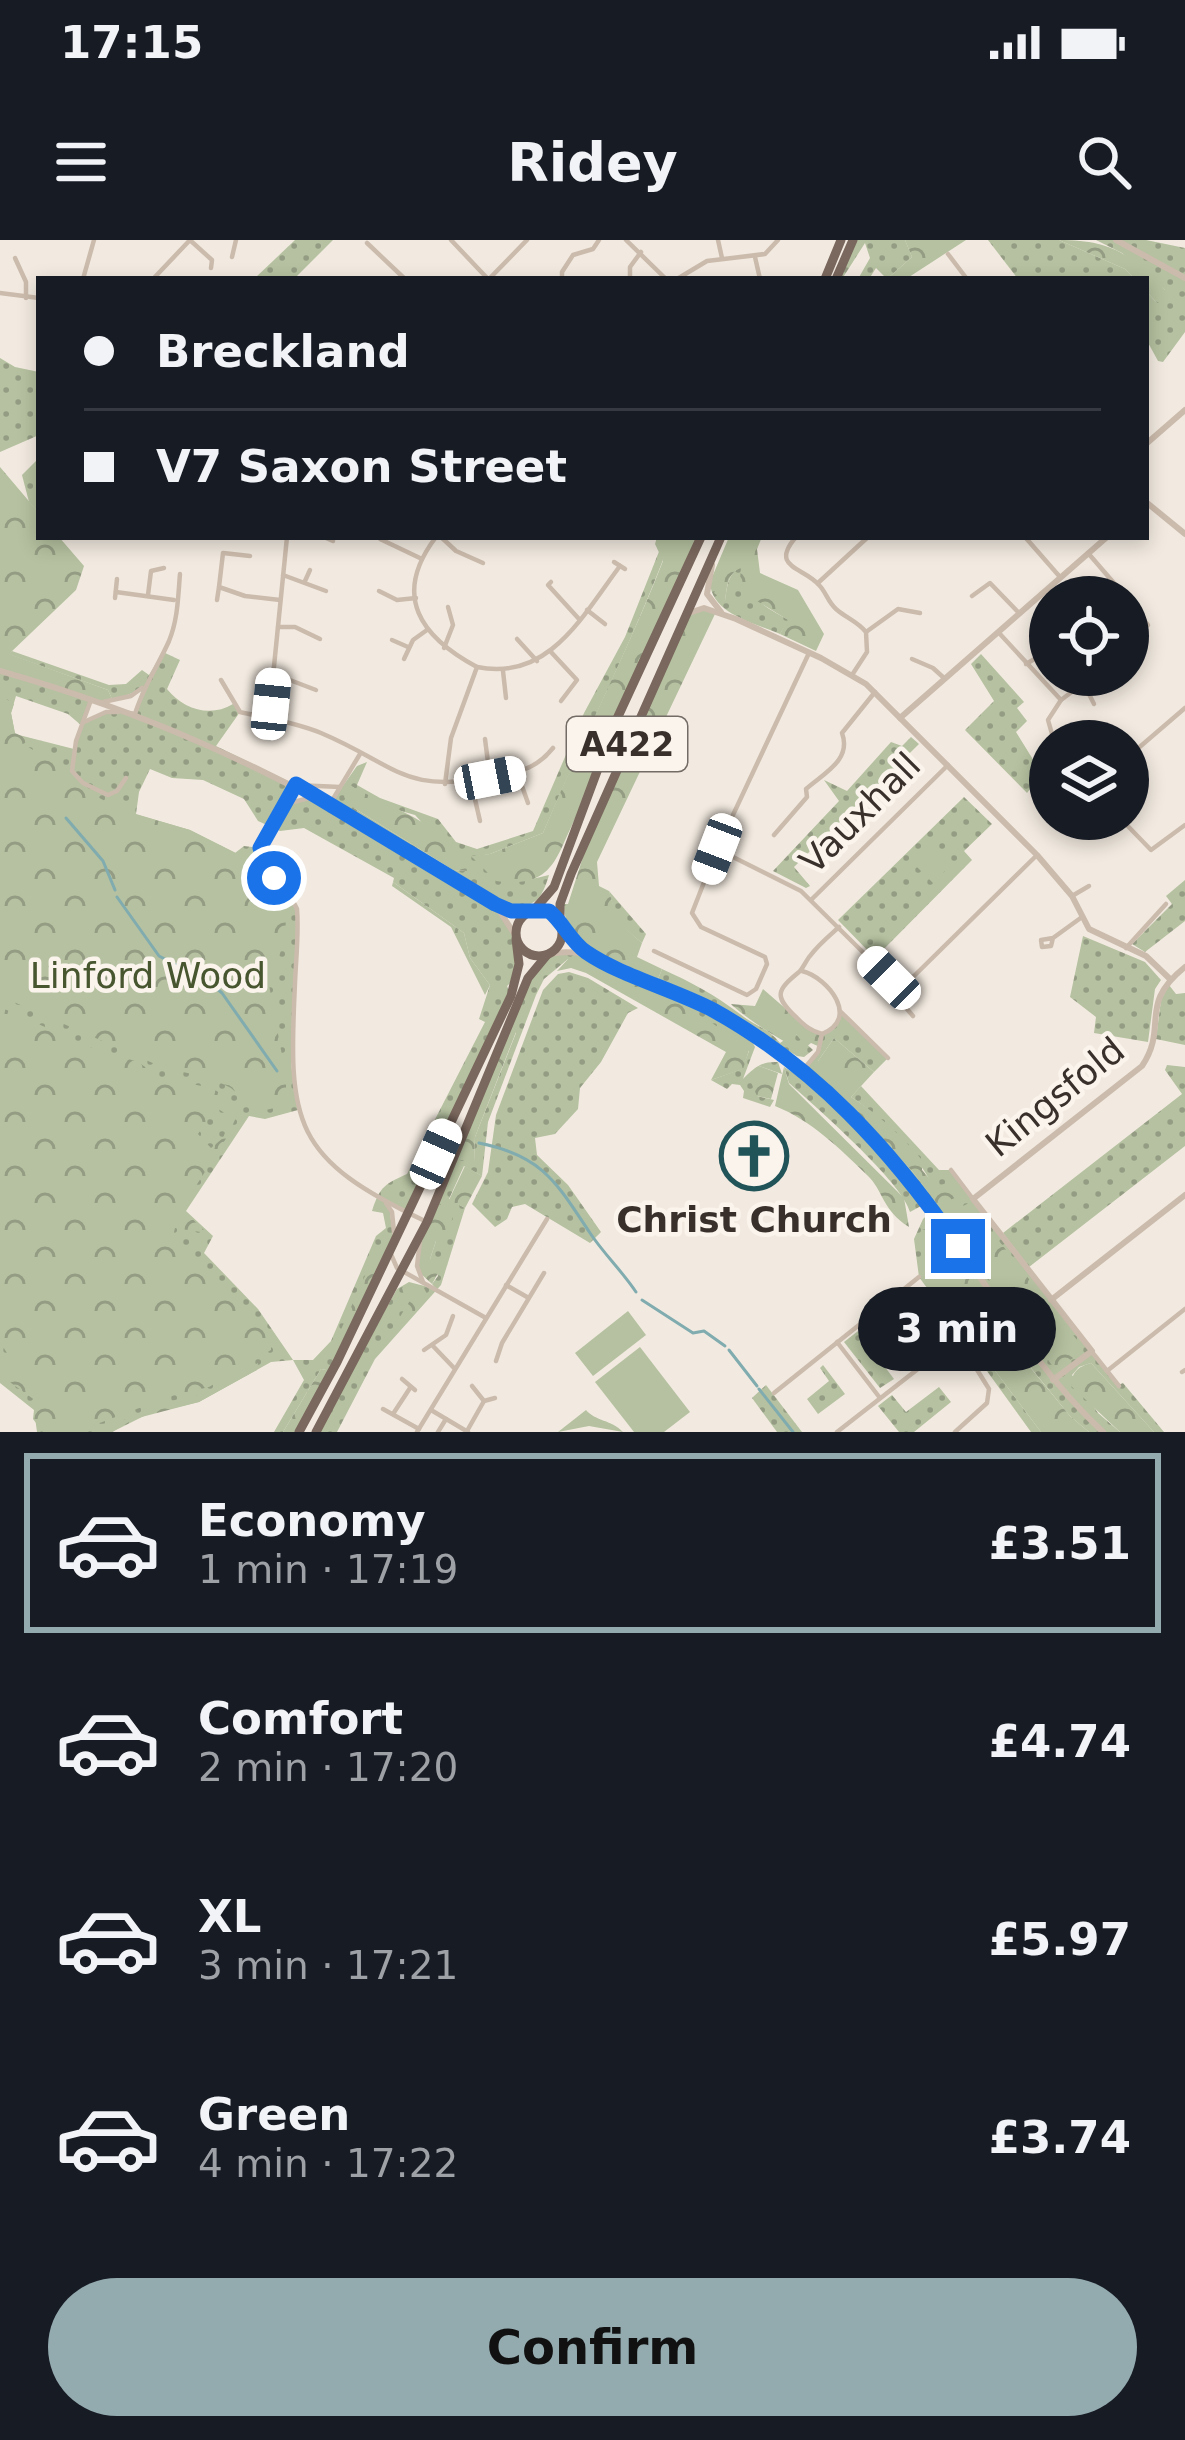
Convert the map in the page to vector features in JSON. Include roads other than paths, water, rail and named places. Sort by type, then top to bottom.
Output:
[{"type":"main road","points":[[826,276],[842,240]]},
{"type":"main road","points":[[837,276],[853,240]]},
{"type":"main road","name":"A422","points":[[316,1432],[436,1203],[522,980],[560,943],[557,894],[615,723],[700,540]]},
{"type":"main road","name":"A422","points":[[566,870],[720,540]]},
{"type":"main road","name":"A422","points":[[522,980],[518,921],[557,894]]},
{"type":"main road","points":[[531,911],[549,911],[561,925]]},
{"type":"main road","points":[[516,937],[528,954],[548,955]]},
{"type":"main road","name":"A422","points":[[299,1432],[515,998]]},
{"type":"street","points":[[79,240],[93,243],[83,276]]},
{"type":"street","points":[[232,257],[236,240]]},
{"type":"street","points":[[451,240],[485,276]]},
{"type":"street","points":[[515,240],[525,242]]},
{"type":"street","points":[[562,276],[573,255],[587,252],[599,240]]},
{"type":"street","points":[[626,240],[663,276]]},
{"type":"street","points":[[718,240],[722,258]]},
{"type":"street","points":[[681,276],[694,266],[722,258],[765,254],[778,240]]},
{"type":"street","points":[[1117,240],[1185,278]]},
{"type":"street","points":[[156,276],[190,241],[212,260],[211,268]]},
{"type":"street","points":[[491,276],[525,242]]},
{"type":"street","points":[[368,243],[402,276]]},
{"type":"street","points":[[631,276],[630,267],[641,252]]},
{"type":"street","points":[[948,254],[963,276]]},
{"type":"street","points":[[755,257],[759,276]]},
{"type":"street","points":[[15,258],[26,282],[26,298]]},
{"type":"street","points":[[0,293],[36,298]]},
{"type":"street","points":[[1149,441],[1185,410]]},
{"type":"street","points":[[1149,504],[1185,534]]},
{"type":"street","points":[[269,716],[287,540]]},
{"type":"street","points":[[382,540],[422,559]]},
{"type":"street","points":[[395,547],[399,540]]},
{"type":"street","points":[[437,540],[422,559],[416,598],[427,631],[444,648],[477,667],[503,670],[551,652],[620,566]]},
{"type":"street","points":[[443,540],[483,563]]},
{"type":"street","points":[[720,540],[707,594],[723,614]]},
{"type":"street","points":[[794,540],[785,556],[789,564],[818,583],[830,603],[866,632],[867,652],[852,675]]},
{"type":"street","points":[[818,583],[865,540]]},
{"type":"street","points":[[1028,540],[1059,576]]},
{"type":"street","points":[[1061,576],[1103,540]]},
{"type":"street","points":[[218,600],[223,553],[250,556]]},
{"type":"street","points":[[1088,553],[1108,576]]},
{"type":"street","points":[[148,596],[152,571],[164,568]]},
{"type":"street","points":[[305,581],[310,570]]},
{"type":"street","points":[[135,713],[143,687],[168,642],[178,610],[174,600],[180,574]]},
{"type":"street","points":[[284,575],[326,591]]},
{"type":"street","points":[[116,579],[116,595],[174,600]]},
{"type":"street","points":[[972,596],[990,583],[1019,613]]},
{"type":"street","points":[[547,586],[580,619]]},
{"type":"street","points":[[219,587],[280,600]]},
{"type":"street","points":[[379,591],[397,600],[416,598]]},
{"type":"street","points":[[900,718],[1029,604]]},
{"type":"street","points":[[444,648],[453,625],[448,607]]},
{"type":"street","points":[[686,615],[694,608],[723,614],[852,675],[875,692],[1036,854],[1097,935],[1146,956],[1170,979],[1185,967]]},
{"type":"street","points":[[866,632],[898,609],[920,613]]},
{"type":"street","points":[[587,610],[605,624]]},
{"type":"street","points":[[278,627],[295,627],[320,639]]},
{"type":"street","points":[[404,659],[408,647],[427,631]]},
{"type":"street","points":[[998,632],[1061,700]]},
{"type":"street","points":[[517,639],[537,661]]},
{"type":"street","points":[[392,640],[408,647]]},
{"type":"street","points":[[551,652],[577,680],[561,701]]},
{"type":"street","points":[[654,951],[747,995],[756,989],[767,964],[765,957],[701,927],[692,917],[717,849],[809,652]]},
{"type":"street","points":[[912,659],[944,678]]},
{"type":"street","points":[[445,784],[451,738],[477,667]]},
{"type":"street","points":[[503,670],[506,698]]},
{"type":"street","points":[[0,671],[178,730],[296,784],[489,900],[511,911],[531,911]]},
{"type":"street","points":[[274,674],[316,690]]},
{"type":"street","points":[[221,680],[240,712],[320,733],[401,775],[445,784],[470,782],[539,765],[553,748]]},
{"type":"street","points":[[103,702],[131,696],[143,687]]},
{"type":"street","points":[[774,835],[808,797],[806,790],[844,755],[840,731],[875,692]]},
{"type":"street","points":[[1048,720],[1067,696]]},
{"type":"street","points":[[1090,696],[1094,704]]},
{"type":"street","points":[[92,698],[71,764],[75,777],[113,797],[125,778]]},
{"type":"street","points":[[1149,739],[1185,708]]},
{"type":"street","points":[[84,722],[106,712],[135,713]]},
{"type":"street","points":[[484,739],[490,778]]},
{"type":"street","points":[[330,804],[360,754]]},
{"type":"street","name":"Vauxhall","points":[[811,900],[948,765]]},
{"type":"street","points":[[517,772],[528,803]]},
{"type":"street","points":[[470,782],[480,821]]},
{"type":"street","points":[[296,784],[340,787]]},
{"type":"street","points":[[296,784],[260,848],[267,870],[297,909],[291,1064],[296,1103],[311,1138],[335,1169],[424,1227],[417,1266],[423,1282]]},
{"type":"street","points":[[283,805],[321,799]]},
{"type":"street","points":[[1138,840],[1151,850],[1185,825]]},
{"type":"street","points":[[717,849],[785,880],[897,981]]},
{"type":"street","points":[[897,981],[914,976],[1036,854]]},
{"type":"street","points":[[1072,896],[1089,886]]},
{"type":"street","points":[[489,900],[516,937]]},
{"type":"street","points":[[1126,948],[1166,904]]},
{"type":"street","points":[[1150,905],[1156,912]]},
{"type":"street","points":[[1053,938],[1082,917]]},
{"type":"street","points":[[561,925],[586,952],[711,1009],[776,1049],[860,1121],[928,1202],[1053,1380],[1103,1432]]},
{"type":"street","points":[[822,1034],[809,1029],[782,1001],[781,991],[838,927]]},
{"type":"street","points":[[548,955],[586,952]]},
{"type":"street","points":[[802,971],[812,974],[837,1000],[841,1012],[888,1058]]},
{"type":"street","name":"Kingsfold","points":[[973,1198],[1142,1066],[1151,1050],[1158,998],[1170,979]]},
{"type":"street","points":[[897,981],[895,995],[914,1016]]},
{"type":"street","points":[[803,1070],[818,1052],[822,1034],[836,1026],[841,1012]]},
{"type":"street","points":[[951,1170],[1119,1385]]},
{"type":"street","points":[[1051,1300],[1185,1195]]},
{"type":"street","points":[[386,1203],[392,1212],[392,1248],[399,1269],[486,1318]]},
{"type":"street","points":[[383,1409],[418,1431],[547,1219]]},
{"type":"street","points":[[374,1286],[399,1269]]},
{"type":"street","points":[[774,1393],[919,1277]]},
{"type":"street","points":[[511,1360],[499,1358],[502,1343],[544,1278]]},
{"type":"street","points":[[506,1285],[529,1298]]},
{"type":"street","points":[[837,1432],[1000,1305]]},
{"type":"street","points":[[1108,1371],[1185,1310]]},
{"type":"street","points":[[424,1350],[446,1335],[455,1317]]},
{"type":"street","points":[[955,1432],[987,1403],[989,1389],[958,1339]]},
{"type":"street","points":[[837,1342],[880,1398]]},
{"type":"street","points":[[433,1346],[456,1369]]},
{"type":"street","points":[[1053,1380],[1092,1352]]},
{"type":"street","points":[[393,1414],[412,1389],[402,1379]]},
{"type":"street","points":[[472,1386],[484,1401]]},
{"type":"street","points":[[431,1410],[468,1432],[484,1401],[494,1397]]},
{"type":"street","points":[[438,1432],[446,1419]]},
{"type":"waterway","points":[[66,818],[103,861],[115,890]]},
{"type":"waterway","points":[[117,897],[159,956],[222,993],[277,1071]]},
{"type":"waterway","points":[[479,1143],[519,1155],[546,1174],[636,1292]]},
{"type":"waterway","points":[[642,1300],[693,1333],[704,1331],[725,1346]]},
{"type":"waterway","points":[[729,1350],[757,1386]]},
{"type":"waterway","points":[[759,1389],[793,1432]]},
{"type":"place","name":"Christ Church","points":[[754,1156]]},
{"type":"park label","name":"Linford Wood","points":[[148,975]]}]
